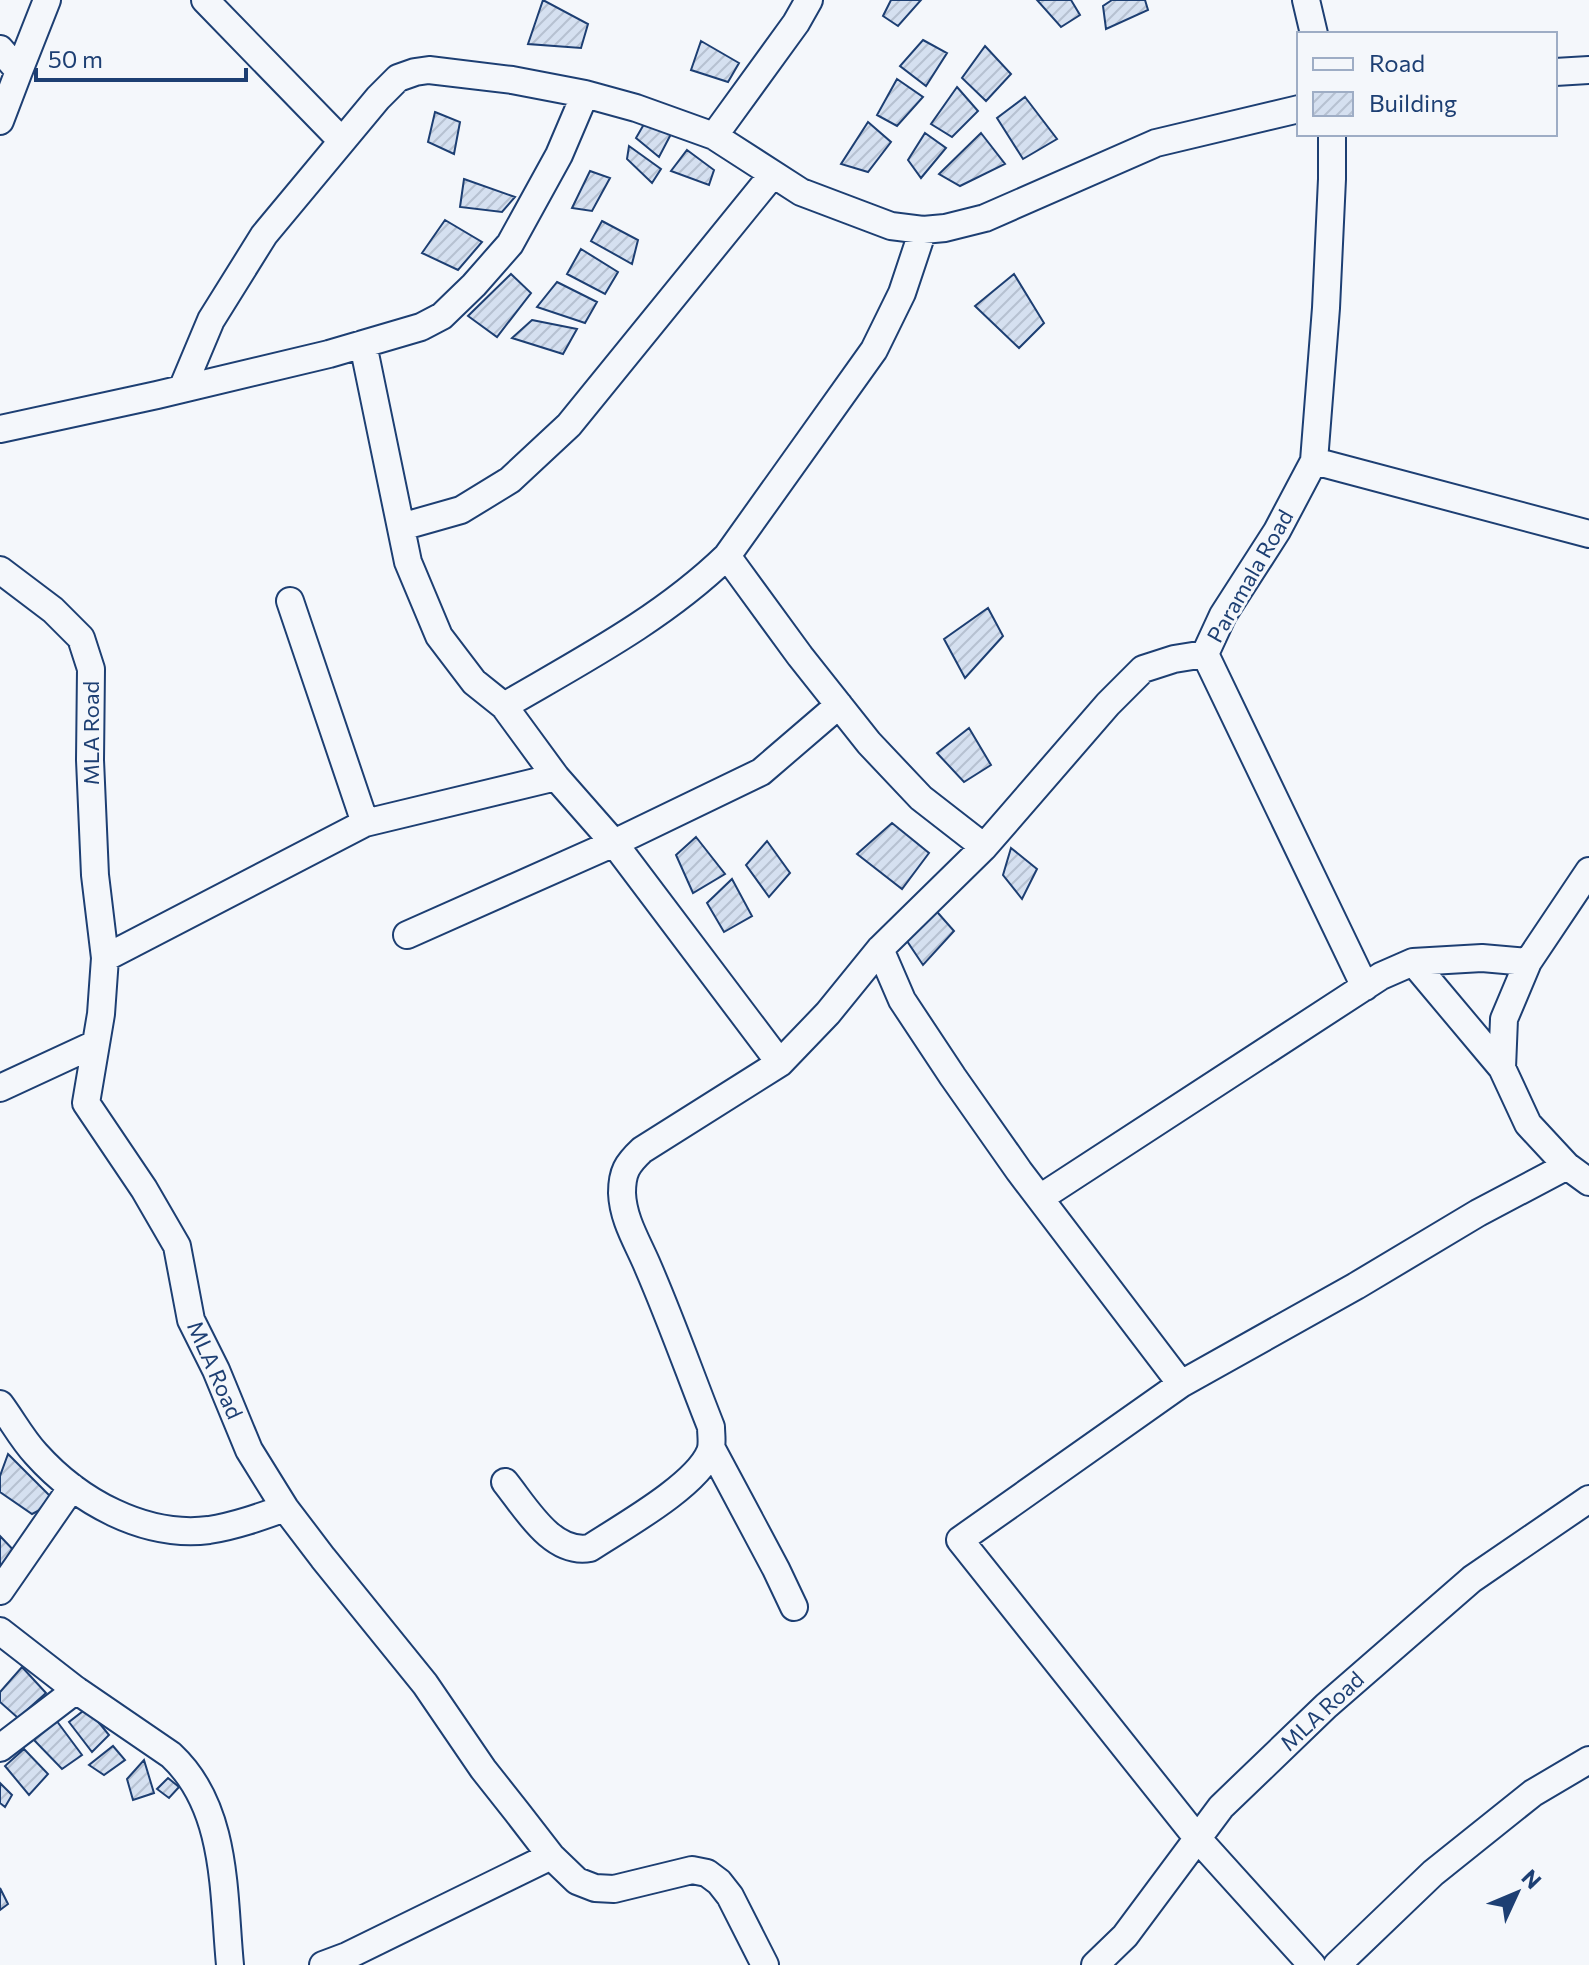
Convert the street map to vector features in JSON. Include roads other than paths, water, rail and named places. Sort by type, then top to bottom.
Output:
[{"type":"street","points":[[0,121],[47,0]]},
{"type":"street","points":[[205,0],[342,141]]},
{"type":"street","points":[[714,136],[796,23],[809,0]]},
{"type":"street","points":[[1306,0],[1314,32]]},
{"type":"street","points":[[0,49],[19,71]]},
{"type":"street","points":[[182,389],[211,320],[264,235],[378,98],[398,78],[415,72],[429,70],[512,80],[585,94],[636,108],[714,136],[801,192],[891,226],[923,230],[985,218],[1156,143],[1297,109]]},
{"type":"street","points":[[1557,72],[1589,70]]},
{"type":"street","points":[[0,429],[329,354],[421,327],[442,316],[510,244],[559,155],[585,94]]},
{"type":"street","name":"Paramala Road","points":[[1332,136],[1327,293],[1314,461],[1277,531],[1223,615],[1205,654],[1365,987]]},
{"type":"street","points":[[401,527],[461,510],[510,480],[569,425],[773,174]]},
{"type":"street","points":[[504,706],[637,628],[703,579],[727,556],[874,350],[902,293],[923,230]]},
{"type":"street","points":[[363,344],[408,562],[439,636],[474,682],[504,706],[556,777],[614,843],[780,1063]]},
{"type":"street","points":[[1314,461],[1589,534]]},
{"type":"street","points":[[727,556],[869,743],[921,798],[984,847]]},
{"type":"street","name":"MLA Road","points":[[0,570],[53,610],[81,638],[91,669],[90,760],[94,861],[105,958],[101,1014],[86,1103],[144,1189],[177,1246],[191,1320],[216,1370],[249,1450],[285,1508],[425,1684],[483,1769],[551,1856],[577,1881],[595,1888],[614,1889],[692,1870],[707,1873],[730,1896],[765,1965]]},
{"type":"street","points":[[290,601],[365,823]]},
{"type":"street","points":[[794,1607],[712,1449],[711,1427],[648,1266],[624,1214],[623,1175],[629,1162],[642,1150],[780,1063],[828,1013],[880,949],[984,847],[1108,704],[1143,669],[1174,659],[1205,654]]},
{"type":"street","points":[[407,935],[614,843],[761,772],[839,705]]},
{"type":"street","points":[[105,958],[365,823],[556,777]]},
{"type":"street","points":[[1502,1068],[1504,1019],[1528,962],[1589,871]]},
{"type":"street","points":[[880,949],[902,1000],[962,1088],[1040,1198],[1181,1384]]},
{"type":"street","points":[[1040,1198],[1381,976],[1413,962],[1482,958],[1528,962]]},
{"type":"street","points":[[1413,962],[1502,1068],[1528,1124],[1567,1166],[1589,1182]]},
{"type":"street","points":[[0,1088],[95,1044]]},
{"type":"street","points":[[1312,1965],[1198,1839],[960,1540],[1181,1384],[1478,1213],[1567,1166]]},
{"type":"street","points":[[0,1404],[34,1453],[72,1487],[88,1499],[136,1522],[174,1530],[208,1530],[247,1522],[285,1508]]},
{"type":"street","points":[[505,1482],[548,1535],[567,1547],[579,1550],[590,1548],[677,1490],[702,1467],[712,1449]]},
{"type":"street","points":[[0,1591],[72,1487]]},
{"type":"street","name":"MLA Road","points":[[1095,1965],[1125,1936],[1221,1807],[1315,1716],[1472,1579],[1589,1499]]},
{"type":"street","points":[[0,1631],[76,1690],[171,1755],[194,1782],[218,1844],[230,1965]]},
{"type":"street","points":[[0,1748],[76,1690]]},
{"type":"street","points":[[1337,1965],[1433,1873],[1533,1793],[1589,1760]]},
{"type":"street","points":[[323,1965],[551,1856]]}]
